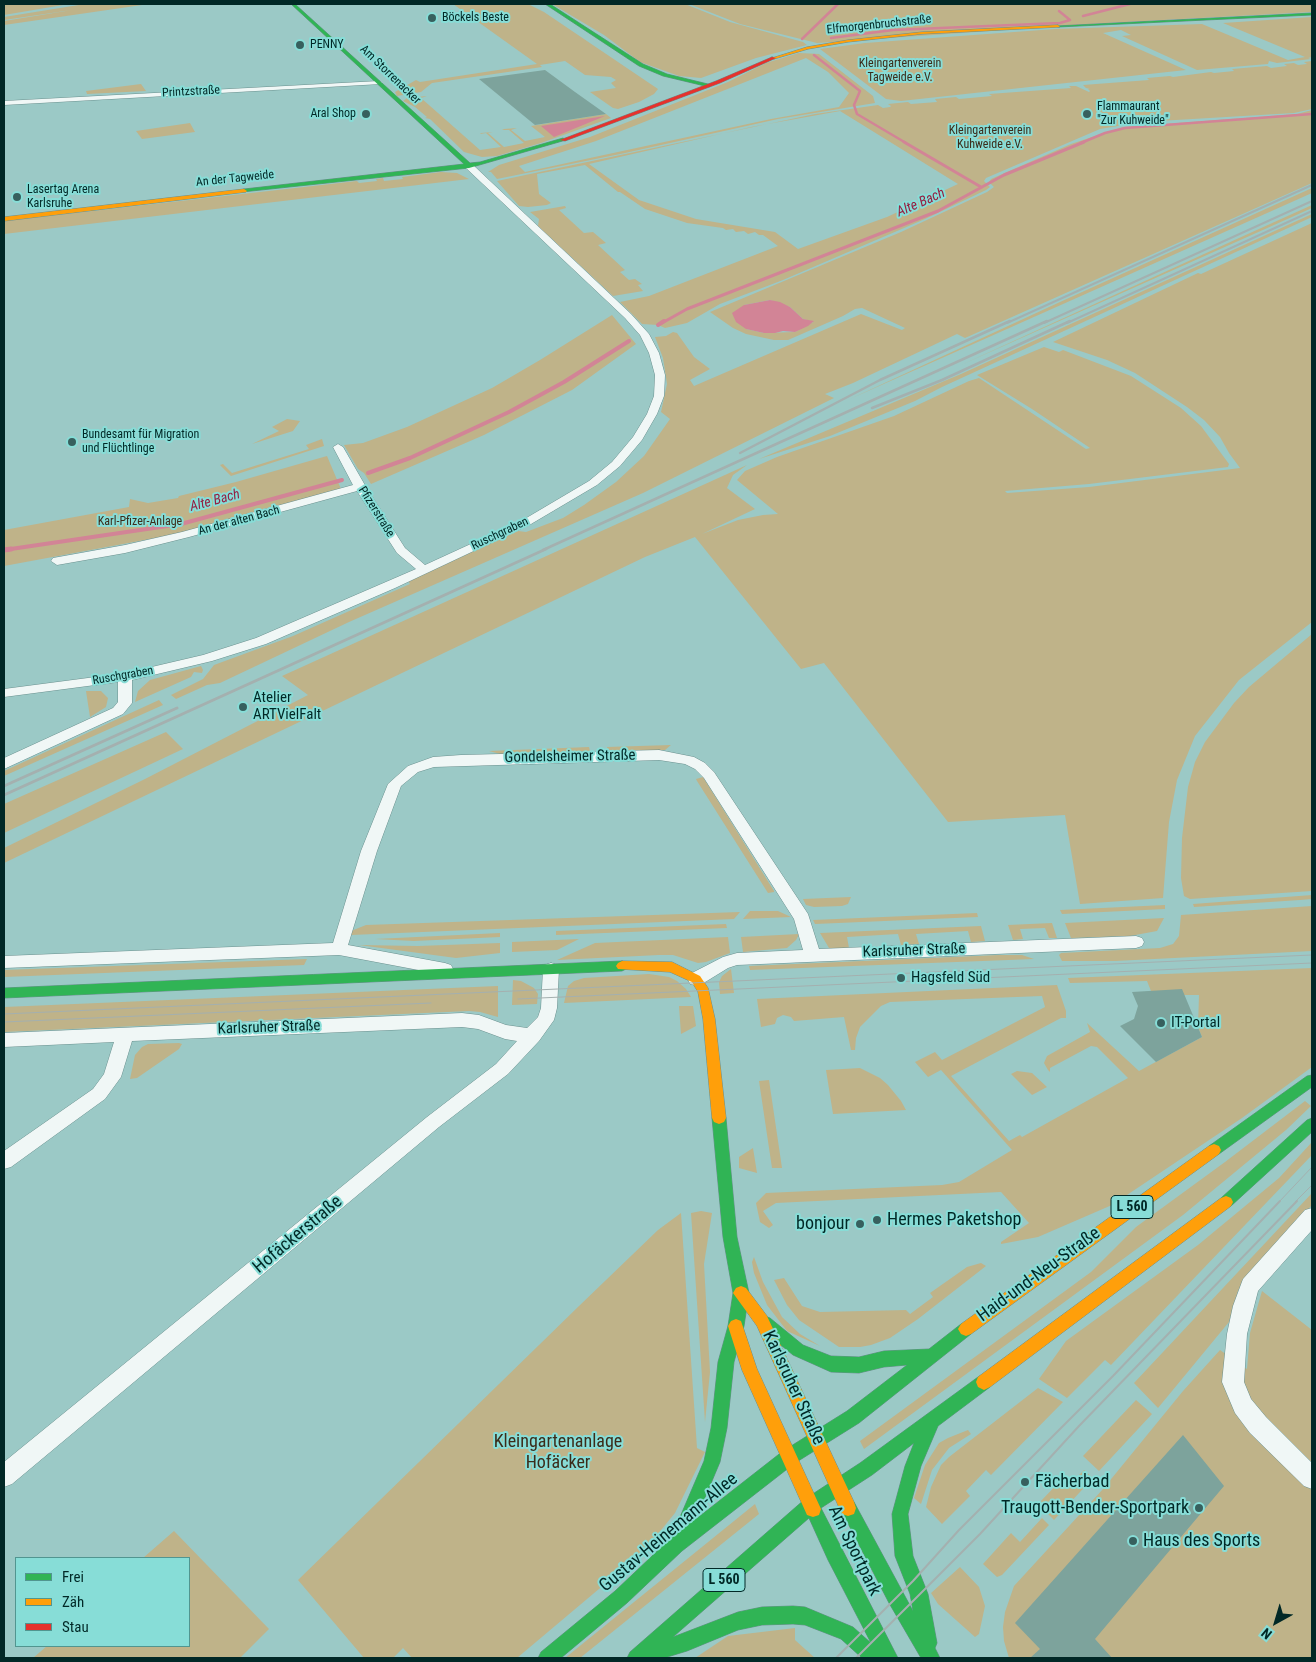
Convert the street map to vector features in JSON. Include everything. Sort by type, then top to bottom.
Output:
[{"type":"main road","name":"Am Storrenacker","points":[[294,4],[469,166]]},
{"type":"main road","points":[[546,4],[641,65],[679,78],[709,85]]},
{"type":"main road","name":"Elfmorgenbruchstraße","points":[[469,166],[502,159],[572,138],[709,85],[760,63],[794,52],[830,44],[886,36],[1312,14]]},
{"type":"main road","points":[[679,78],[688,85],[688,93]]},
{"type":"main road","name":"An der Tagweide","points":[[4,219],[469,166]]},
{"type":"main road","points":[[4,992],[643,965],[662,966],[680,970],[696,979]]},
{"type":"main road","name":"Karlsruher Straße","points":[[696,979],[704,991],[709,1019],[730,1237],[741,1293],[736,1326],[750,1370],[789,1457]]},
{"type":"main road","name":"Haid-und-Neu-Straße","points":[[818,1441],[853,1417],[929,1356],[1060,1258],[1312,1080]]},
{"type":"main road","name":"L 560","points":[[637,1658],[811,1505],[866,1469],[1208,1216],[1243,1188],[1312,1124]]},
{"type":"main road","name":"Karlsruher Straße","points":[[741,1293],[762,1320],[797,1400],[818,1441],[837,1488]]},
{"type":"main road","points":[[762,1320],[798,1350],[831,1364],[859,1366],[884,1359],[929,1356]]},
{"type":"main road","points":[[676,1545],[712,1462],[720,1428],[726,1362],[736,1326]]},
{"type":"main road","points":[[931,1658],[919,1594],[904,1556],[900,1514],[904,1491],[912,1466],[932,1419]]},
{"type":"main road","name":"Gustav-Heinemann-Allee","points":[[547,1658],[621,1597],[676,1545],[789,1457],[818,1441]]},
{"type":"main road","name":"Am Sportpark","points":[[789,1457],[839,1562],[889,1658]]},
{"type":"main road","name":"Am Sportpark","points":[[837,1488],[895,1597],[931,1658]]},
{"type":"main road","points":[[637,1658],[688,1642],[717,1628],[738,1621],[762,1616],[793,1614],[805,1616],[847,1633],[875,1658]]},
{"type":"street","name":"Printzstraße","points":[[4,103],[379,83]]},
{"type":"street","name":"Ruschgraben","points":[[4,693],[125,677],[207,658],[261,641],[527,522],[593,483],[616,464],[638,438],[652,414],[659,396],[658,365],[644,334],[628,316],[469,166]]},
{"type":"street","name":"Pfizerstraße","points":[[338,447],[360,487],[401,550],[424,569]]},
{"type":"street","name":"An der alten Bach","points":[[57,561],[184,536],[360,487]]},
{"type":"street","points":[[4,764],[118,711],[125,703],[125,677]]},
{"type":"street","name":"Gondelsheimer Straße","points":[[339,949],[369,851],[395,784],[412,769],[434,762],[460,760],[659,755],[689,760],[700,766],[709,775],[802,918],[813,956]]},
{"type":"street","name":"Karlsruher Straße","points":[[696,979],[723,963],[737,959],[1136,942]]},
{"type":"street","points":[[4,962],[339,949],[464,973]]},
{"type":"street","name":"Hofäckerstraße","points":[[4,1476],[420,1133],[502,1069],[532,1036],[547,1016],[551,969]]},
{"type":"street","name":"Karlsruher Straße","points":[[4,1040],[462,1020],[479,1022],[505,1032],[532,1036]]},
{"type":"street","points":[[4,1161],[89,1102],[103,1090],[112,1077],[125,1035]]},
{"type":"street","points":[[1312,1216],[1250,1286],[1243,1306],[1237,1334],[1233,1382],[1243,1406],[1258,1425],[1312,1478]]},
{"type":"green space","points":[[4,4],[69,4],[4,15]]},
{"type":"green space","points":[[85,4],[149,4],[4,25],[4,21],[72,10],[4,20],[4,17]]},
{"type":"green space","points":[[453,4],[528,4],[544,12],[658,89],[654,94],[639,102],[618,109],[613,108],[590,92],[616,88],[611,83],[616,80],[611,77],[585,75],[565,61],[540,65],[542,67],[432,83],[421,92],[397,96],[395,92],[416,80],[420,82],[537,64]]},
{"type":"green space","points":[[552,4],[685,4],[730,22],[803,42],[807,45],[756,58],[701,78],[679,76],[640,62],[604,35]]},
{"type":"green space","points":[[689,4],[1312,4],[1312,12],[1107,23],[817,43],[740,24]]},
{"type":"green space","name":"Kleingartenverein Tagweide e.V.","points":[[1312,17],[1312,57],[1308,58],[1311,59],[1277,63],[1269,61],[1268,64],[1197,70],[1122,36],[1131,35],[1121,30],[1103,33],[1186,70],[901,101],[886,99],[820,49],[865,43],[1055,29],[1202,24],[1288,60],[1305,57],[1223,23]]},
{"type":"green space","points":[[799,53],[819,54],[873,96],[875,103],[778,119],[497,179],[491,172],[488,172],[499,165],[590,137],[728,82],[766,63]],"holes":[[[806,58],[828,72],[849,93],[839,107],[771,119],[525,172],[519,166],[596,141]]]},
{"type":"green space","name":"Kleingartenverein Kuhweide e.V.","points":[[1312,61],[1312,109],[1294,113],[1142,122],[1100,129],[986,178],[984,181],[990,187],[986,190],[925,219],[783,280],[720,304],[687,323],[665,328],[658,325],[642,324],[620,302],[649,296],[778,246],[763,235],[755,232],[748,234],[744,231],[736,232],[733,229],[726,230],[687,223],[645,209],[618,192],[585,165],[537,174],[539,194],[551,203],[547,205],[519,206],[497,181],[724,133],[589,164],[639,200],[696,219],[775,232],[798,249],[887,217],[958,184],[840,111],[767,124],[815,114],[878,105],[883,108],[891,106],[888,104],[937,102],[935,99],[956,97],[959,99],[992,96],[989,94],[1071,88],[1069,86],[1076,86],[1089,92],[1088,89],[1090,89],[1083,85],[1234,71],[1232,69],[1267,66],[1271,68],[1294,63],[1298,65],[1307,64],[1304,62]]},
{"type":"green space","points":[[141,84],[146,91],[87,94],[86,91]]},
{"type":"green space","points":[[427,96],[421,98],[480,150],[501,147],[486,133],[481,133],[493,132],[488,133],[504,147],[524,143],[509,130],[502,130],[504,129],[517,128],[511,130],[525,141],[545,137],[531,126],[606,114],[611,118],[541,143],[497,156],[482,157],[464,152],[430,119],[425,118],[427,117],[415,107],[403,101],[407,98]]},
{"type":"green space","points":[[1312,110],[1312,183],[965,338],[957,334],[853,383],[825,394],[834,398],[643,493],[349,622],[220,683],[207,685],[176,699],[171,695],[203,679],[214,665],[293,636],[410,584],[408,581],[518,531],[526,532],[563,518],[616,482],[644,456],[670,419],[661,412],[667,384],[663,358],[655,337],[666,336],[673,332],[677,333],[694,357],[710,369],[690,380],[694,386],[861,314],[902,330],[905,328],[862,308],[855,309],[788,340],[774,340],[746,334],[733,328],[710,312],[901,232],[987,192],[994,187],[989,182],[991,179],[1071,144],[1124,127],[1297,114]],"holes":[[[770,300],[790,307],[803,319],[813,322],[795,332],[764,333],[746,329],[744,305]]]},
{"type":"green space","points":[[190,123],[195,132],[142,139],[136,131]]},
{"type":"green space","points":[[441,172],[457,173],[469,179],[4,234],[4,221],[357,181],[359,183],[377,181],[376,179],[383,178],[384,181],[403,179],[402,177]]},
{"type":"green space","points":[[1312,188],[1312,193],[850,399],[1060,302]]},
{"type":"green space","points":[[1312,205],[1312,208],[961,365],[1239,238]]},
{"type":"green space","points":[[565,206],[566,208],[559,210],[584,233],[593,232],[606,243],[598,245],[625,270],[620,272],[629,280],[635,279],[642,284],[638,285],[643,291],[613,296],[538,226],[539,219],[530,212]]},
{"type":"green space","points":[[1312,214],[1312,217],[915,401],[830,436],[759,459],[961,374]]},
{"type":"green space","points":[[1312,223],[1312,622],[1239,680],[1195,736],[1177,780],[1169,822],[1163,898],[1080,904],[1065,815],[948,822],[824,663],[801,669],[695,537],[645,557],[4,863],[4,848],[145,779],[308,695],[282,676],[747,465],[733,475],[727,488],[755,509],[702,534],[738,520],[778,514],[737,480],[745,471],[777,457],[894,416],[979,378],[1086,449],[1090,448],[977,375],[1044,347],[1059,352],[1063,350],[1131,376],[1181,408],[1201,426],[1229,464],[1228,467],[1089,484],[1005,491],[1007,493],[1089,487],[1240,468],[1220,437],[1204,420],[1187,407],[1135,373],[1107,360],[1053,342],[1198,273],[1201,274]]},
{"type":"green space","points":[[612,315],[636,344],[572,390],[484,435],[371,484],[364,473],[358,469],[344,445],[363,443],[407,427],[492,388]]},
{"type":"green space","points":[[287,419],[300,421],[293,431],[252,444],[279,431],[272,427]]},
{"type":"green space","points":[[322,439],[324,446],[231,476],[220,465],[223,464],[232,473],[309,449],[306,445]]},
{"type":"green space","name":"Karl-Pfizer-Anlage","points":[[327,456],[341,489],[188,532],[4,566],[4,530],[129,507],[130,499],[148,503],[178,498],[179,496]]},
{"type":"green space","points":[[1312,634],[1312,891],[1190,899],[1184,896],[1181,878],[1182,838],[1188,787],[1195,762],[1205,742],[1234,703],[1249,687]]},
{"type":"green space","points":[[201,666],[202,673],[194,672],[191,677],[135,702],[138,691],[150,680]]},
{"type":"green space","points":[[86,691],[101,691],[108,698],[106,707],[90,717]]},
{"type":"green space","points":[[159,700],[163,705],[4,776],[4,771]]},
{"type":"green space","points":[[166,732],[183,749],[4,833],[4,804]]},
{"type":"green space","points":[[671,745],[665,750],[608,751],[607,747]]},
{"type":"green space","points":[[589,747],[590,751],[504,755],[489,751]]},
{"type":"green space","points":[[703,777],[774,892],[768,893],[696,779]]},
{"type":"green space","points":[[1312,895],[1312,899],[1300,900],[1194,907],[1193,904]]},
{"type":"green space","points":[[851,897],[848,904],[842,906],[814,907],[806,905],[803,899]]},
{"type":"green space","points":[[1165,905],[1165,909],[1062,914],[1060,910]]},
{"type":"green space","points":[[1312,906],[1312,951],[1115,961],[1062,961],[1059,955],[1061,953],[1160,948],[1173,944],[1179,936],[1181,915]]},
{"type":"green space","points":[[750,911],[778,911],[791,917],[743,919]]},
{"type":"green space","points":[[740,912],[734,919],[351,935],[351,931],[366,925]]},
{"type":"green space","points":[[977,913],[978,917],[815,924],[813,920]]},
{"type":"green space","points":[[1164,918],[1157,931],[1130,936],[1071,938],[1065,923]]},
{"type":"green space","points":[[1052,923],[1057,938],[1049,938],[1045,928],[1020,929],[1023,939],[1013,940],[1008,925]]},
{"type":"green space","points":[[726,924],[727,928],[556,935],[556,931]]},
{"type":"green space","points":[[981,926],[985,941],[971,942],[968,931],[916,934],[919,944],[901,945],[898,934],[847,937],[849,948],[829,948],[820,933]]},
{"type":"green space","points":[[500,933],[500,937],[414,941],[375,939]]},
{"type":"green space","points":[[799,934],[796,940],[787,948],[743,952],[741,937]]},
{"type":"green space","points":[[728,937],[730,953],[706,962],[698,963],[673,955],[557,960],[595,943]]},
{"type":"green space","points":[[579,939],[557,950],[512,952],[512,942]]},
{"type":"green space","points":[[500,943],[500,953],[456,958],[359,945],[418,946]]},
{"type":"green space","points":[[1022,955],[1034,959],[750,970],[749,966]]},
{"type":"green space","points":[[307,959],[304,965],[4,977],[4,970]]},
{"type":"green space","points":[[1312,968],[1312,1067],[1242,1118],[1112,1205],[1038,1237],[1001,1244],[1001,1242],[1029,1223],[1001,1192],[776,1203],[763,1211],[773,1225],[769,1228],[760,1222],[756,1203],[766,1193],[942,1185],[959,1182],[1012,1150],[941,1070],[928,1077],[915,1062],[935,1052],[942,1060],[1045,1007],[1042,996],[890,1002],[881,1006],[860,1027],[856,1038],[855,1050],[851,1050],[844,1017],[794,1021],[791,1017],[783,1015],[777,1018],[775,1024],[761,1027],[757,999],[1057,985],[1066,1011],[1066,1018],[1061,1018],[951,1076],[1009,1141],[1020,1135],[1022,1137],[1128,1078],[1097,1047],[1091,1046],[1050,1068],[1050,1072],[1048,1070],[1044,1063],[1047,1056],[1090,1032],[1087,1023],[1139,1071],[1202,1037],[1198,1027],[1199,995],[1151,991],[1147,981],[1070,983],[1068,978]]},
{"type":"green space","points":[[731,969],[734,993],[720,994],[719,982],[722,976]]},
{"type":"green space","points":[[649,974],[669,977],[677,981],[686,989],[691,997],[564,1003],[568,986],[574,981],[584,978]]},
{"type":"green space","points":[[513,980],[521,981],[534,988],[538,994],[537,1004],[512,1005]]},
{"type":"green space","points":[[498,986],[498,1017],[469,1011],[4,1032],[4,1007]]},
{"type":"green space","points":[[679,1006],[693,1006],[696,1026],[681,1034]]},
{"type":"green space","points":[[148,1044],[182,1044],[179,1049],[137,1078],[130,1079],[135,1055],[142,1047]]},
{"type":"green space","points":[[860,1068],[880,1078],[888,1085],[906,1110],[833,1114],[826,1070]]},
{"type":"green space","points":[[1017,1071],[1032,1073],[1047,1087],[1032,1095],[1011,1074]]},
{"type":"green space","points":[[769,1080],[782,1168],[772,1168],[759,1081]]},
{"type":"green space","points":[[1305,1101],[1311,1106],[1286,1130],[1183,1215],[864,1449],[860,1441],[1091,1272],[1136,1227]]},
{"type":"green space","points":[[1312,1142],[1312,1155],[1111,1365],[1105,1360],[1067,1398],[1039,1379],[1066,1341],[1198,1245],[1279,1178]]},
{"type":"green space","points":[[753,1148],[757,1173],[739,1168],[739,1157]]},
{"type":"green space","points":[[1312,1193],[1312,1205],[1244,1279],[1238,1291],[1229,1322],[1158,1408],[1134,1383]]},
{"type":"green space","points":[[701,1211],[712,1213],[704,1264],[710,1372],[705,1422],[691,1213]]},
{"type":"green space","name":"Kleingartenanlage Hofäcker","points":[[681,1213],[697,1448],[705,1452],[675,1513],[648,1546],[631,1562],[517,1658],[412,1658],[403,1648],[393,1658],[364,1658],[298,1580],[658,1230]]},
{"type":"green space","points":[[754,1257],[763,1282],[782,1317],[800,1334],[820,1346],[787,1331],[767,1305],[754,1273],[752,1262]]},
{"type":"green space","points":[[981,1263],[986,1266],[918,1319],[890,1338],[860,1347],[839,1347],[799,1320],[787,1305],[774,1280],[784,1278],[802,1306],[820,1312],[906,1310],[910,1314],[933,1297],[930,1293],[967,1267]]},
{"type":"green space","name":"Traugott-Bender-Sportpark","points":[[1262,1291],[1312,1330],[1312,1658],[1009,1658],[1004,1641],[1003,1627],[1005,1612],[1014,1586],[1103,1489],[1183,1391],[1220,1350],[1247,1369],[1250,1333]]},
{"type":"green space","points":[[1038,1388],[1063,1402],[991,1475],[986,1470],[966,1491],[970,1496],[942,1524],[926,1507],[931,1487],[941,1465]]},
{"type":"green space","points":[[1136,1400],[1152,1414],[1099,1471],[1083,1456]]},
{"type":"green space","points":[[968,1430],[971,1434],[949,1448],[932,1470],[921,1504],[914,1498],[925,1465],[939,1443]]},
{"type":"green space","points":[[1084,1470],[1093,1478],[1054,1520],[1038,1504],[1066,1475],[1073,1481]]},
{"type":"green space","points":[[755,1504],[759,1514],[580,1658],[565,1658]]},
{"type":"green space","points":[[1042,1518],[1049,1525],[1002,1575],[997,1577],[983,1564],[1011,1533],[1020,1542]]},
{"type":"green space","points":[[174,1531],[269,1629],[240,1658],[33,1658],[46,1647],[190,1647],[190,1557],[144,1557]]},
{"type":"green space","points":[[960,1567],[979,1587],[985,1606],[979,1634],[975,1637],[938,1604],[931,1593]]},
{"type":"green space","points":[[795,1628],[795,1640],[815,1658],[695,1658],[728,1636]]},
{"type":"shaded area","points":[[605,116],[554,137],[541,126]]},
{"type":"shaded area","points":[[770,300],[790,307],[803,319],[814,321],[795,332],[783,331],[775,333],[764,333],[746,329],[736,322],[732,313],[744,305]]},
{"type":"building","points":[[545,70],[606,114],[535,125],[479,79]]},
{"type":"building","name":"IT-Portal","points":[[1182,989],[1202,1037],[1156,1062],[1120,1026],[1134,1019],[1138,1006],[1132,992]]},
{"type":"building","name":"Haus des Sports","points":[[1183,1435],[1224,1486],[1095,1639],[1112,1658],[1030,1658],[1040,1649],[1015,1623]]},
{"type":"waterway","name":"Alte Bach","points":[[802,39],[838,4]]},
{"type":"waterway","points":[[1083,16],[1130,4]]},
{"type":"waterway","points":[[831,38],[893,30],[1060,23],[1070,20],[1059,11]]},
{"type":"waterway","name":"Alte Bach","points":[[814,55],[860,91],[854,105],[857,114],[906,143]]},
{"type":"waterway","points":[[1081,143],[1105,133],[1125,128],[1312,114]]},
{"type":"waterway","name":"Alte Bach","points":[[904,142],[981,187]]},
{"type":"waterway","name":"Alte Bach","points":[[662,323],[687,309],[938,211],[1004,175],[1084,142]]},
{"type":"waterway","name":"Alte Bach","points":[[658,325],[664,321]]},
{"type":"waterway","name":"Alte Bach","points":[[368,473],[410,458],[509,412],[564,382],[629,341]]},
{"type":"waterway","name":"Alte Bach","points":[[11,549],[4,550],[181,524],[342,480]]},
{"type":"tram line","points":[[4,1014],[1312,955]]},
{"type":"tram line","points":[[518,999],[1312,963]]},
{"type":"tram line","points":[[4,1022],[431,1003]]},
{"type":"tram line","points":[[1279,1202],[1312,1167]]},
{"type":"tram line","points":[[1295,1202],[1312,1185]]},
{"type":"tram line","points":[[836,1658],[913,1581],[959,1530],[1113,1376],[1280,1201]]},
{"type":"tram line","points":[[856,1658],[980,1534],[1079,1426],[1297,1201]]},
{"type":"railway","points":[[1007,323],[1312,185]]},
{"type":"railway","points":[[1044,323],[1312,201]]},
{"type":"railway","points":[[1067,323],[1312,211]]},
{"type":"railway","points":[[740,453],[880,380],[1010,321]]},
{"type":"railway","points":[[543,550],[1047,321]]},
{"type":"railway","points":[[872,408],[942,380],[1070,321]]},
{"type":"railway","points":[[4,795],[546,549]]},
{"type":"railway","points":[[4,786],[177,708]]},
{"type":"traffic: fast","points":[[293,4],[469,166]]},
{"type":"traffic: fast","points":[[547,4],[641,65],[665,75],[709,85]]},
{"type":"traffic: fast","points":[[1058,26],[1312,14]]},
{"type":"traffic: fast","points":[[244,191],[480,164],[563,140]]},
{"type":"traffic: fast","points":[[4,993],[622,966]]},
{"type":"traffic: fast","points":[[1214,1150],[1312,1080]]},
{"type":"traffic: fast","points":[[679,1538],[712,1462],[719,1428],[726,1362],[736,1326],[741,1293],[730,1237],[719,1118]]},
{"type":"traffic: fast","points":[[1226,1202],[1312,1124]]},
{"type":"traffic: fast","points":[[765,1323],[798,1350],[831,1364],[859,1365],[884,1359],[929,1356]]},
{"type":"traffic: fast","points":[[547,1658],[621,1597],[676,1545],[789,1457],[853,1417],[966,1329]]},
{"type":"traffic: fast","points":[[636,1658],[811,1505],[866,1469],[984,1382]]},
{"type":"traffic: fast","points":[[928,1643],[919,1594],[904,1556],[900,1514],[913,1466],[931,1423]]},
{"type":"traffic: fast","points":[[848,1508],[895,1597],[931,1658]]},
{"type":"traffic: fast","points":[[813,1509],[834,1554],[889,1658]]},
{"type":"traffic: fast","points":[[652,1653],[687,1642],[717,1628],[738,1621],[762,1616],[793,1615],[805,1616],[847,1633],[875,1658]]},
{"type":"traffic: slow","points":[[774,58],[807,48],[848,41],[922,33],[1058,26]]},
{"type":"traffic: slow","points":[[4,219],[244,191]]},
{"type":"traffic: slow","points":[[622,966],[672,967],[696,979],[704,991],[709,1019],[719,1118]]},
{"type":"traffic: slow","points":[[966,1329],[1214,1150]]},
{"type":"traffic: slow","points":[[984,1382],[1226,1202]]},
{"type":"traffic: slow","points":[[741,1293],[762,1321],[848,1508]]},
{"type":"traffic: slow","points":[[736,1326],[750,1370],[813,1509]]},
{"type":"traffic: jam","points":[[563,140],[718,82],[774,58]]},
{"type":"place","name":"Böckels Beste","points":[[432,18]]},
{"type":"place","name":"PENNY","points":[[300,45]]},
{"type":"place","name":"Aral Shop","points":[[366,114]]},
{"type":"place","name":"Flammaurant \"Zur Kuhweide\"","points":[[1087,114]]},
{"type":"place","name":"Lasertag Arena Karlsruhe","points":[[17,197]]},
{"type":"place","name":"Bundesamt für Migration und Flüchtlinge","points":[[72,442]]},
{"type":"place","name":"Atelier ARTVielFalt","points":[[243,707]]},
{"type":"place","name":"Hagsfeld Süd","points":[[901,978]]},
{"type":"place","name":"IT-Portal","points":[[1161,1023]]},
{"type":"place","name":"Hermes Paketshop","points":[[877,1220]]},
{"type":"place","name":"bonjour","points":[[860,1224]]},
{"type":"place","name":"Fächerbad","points":[[1025,1482]]},
{"type":"place","name":"Traugott-Bender-Sportpark","points":[[1199,1508]]},
{"type":"place","name":"Haus des Sports","points":[[1133,1541]]}]
